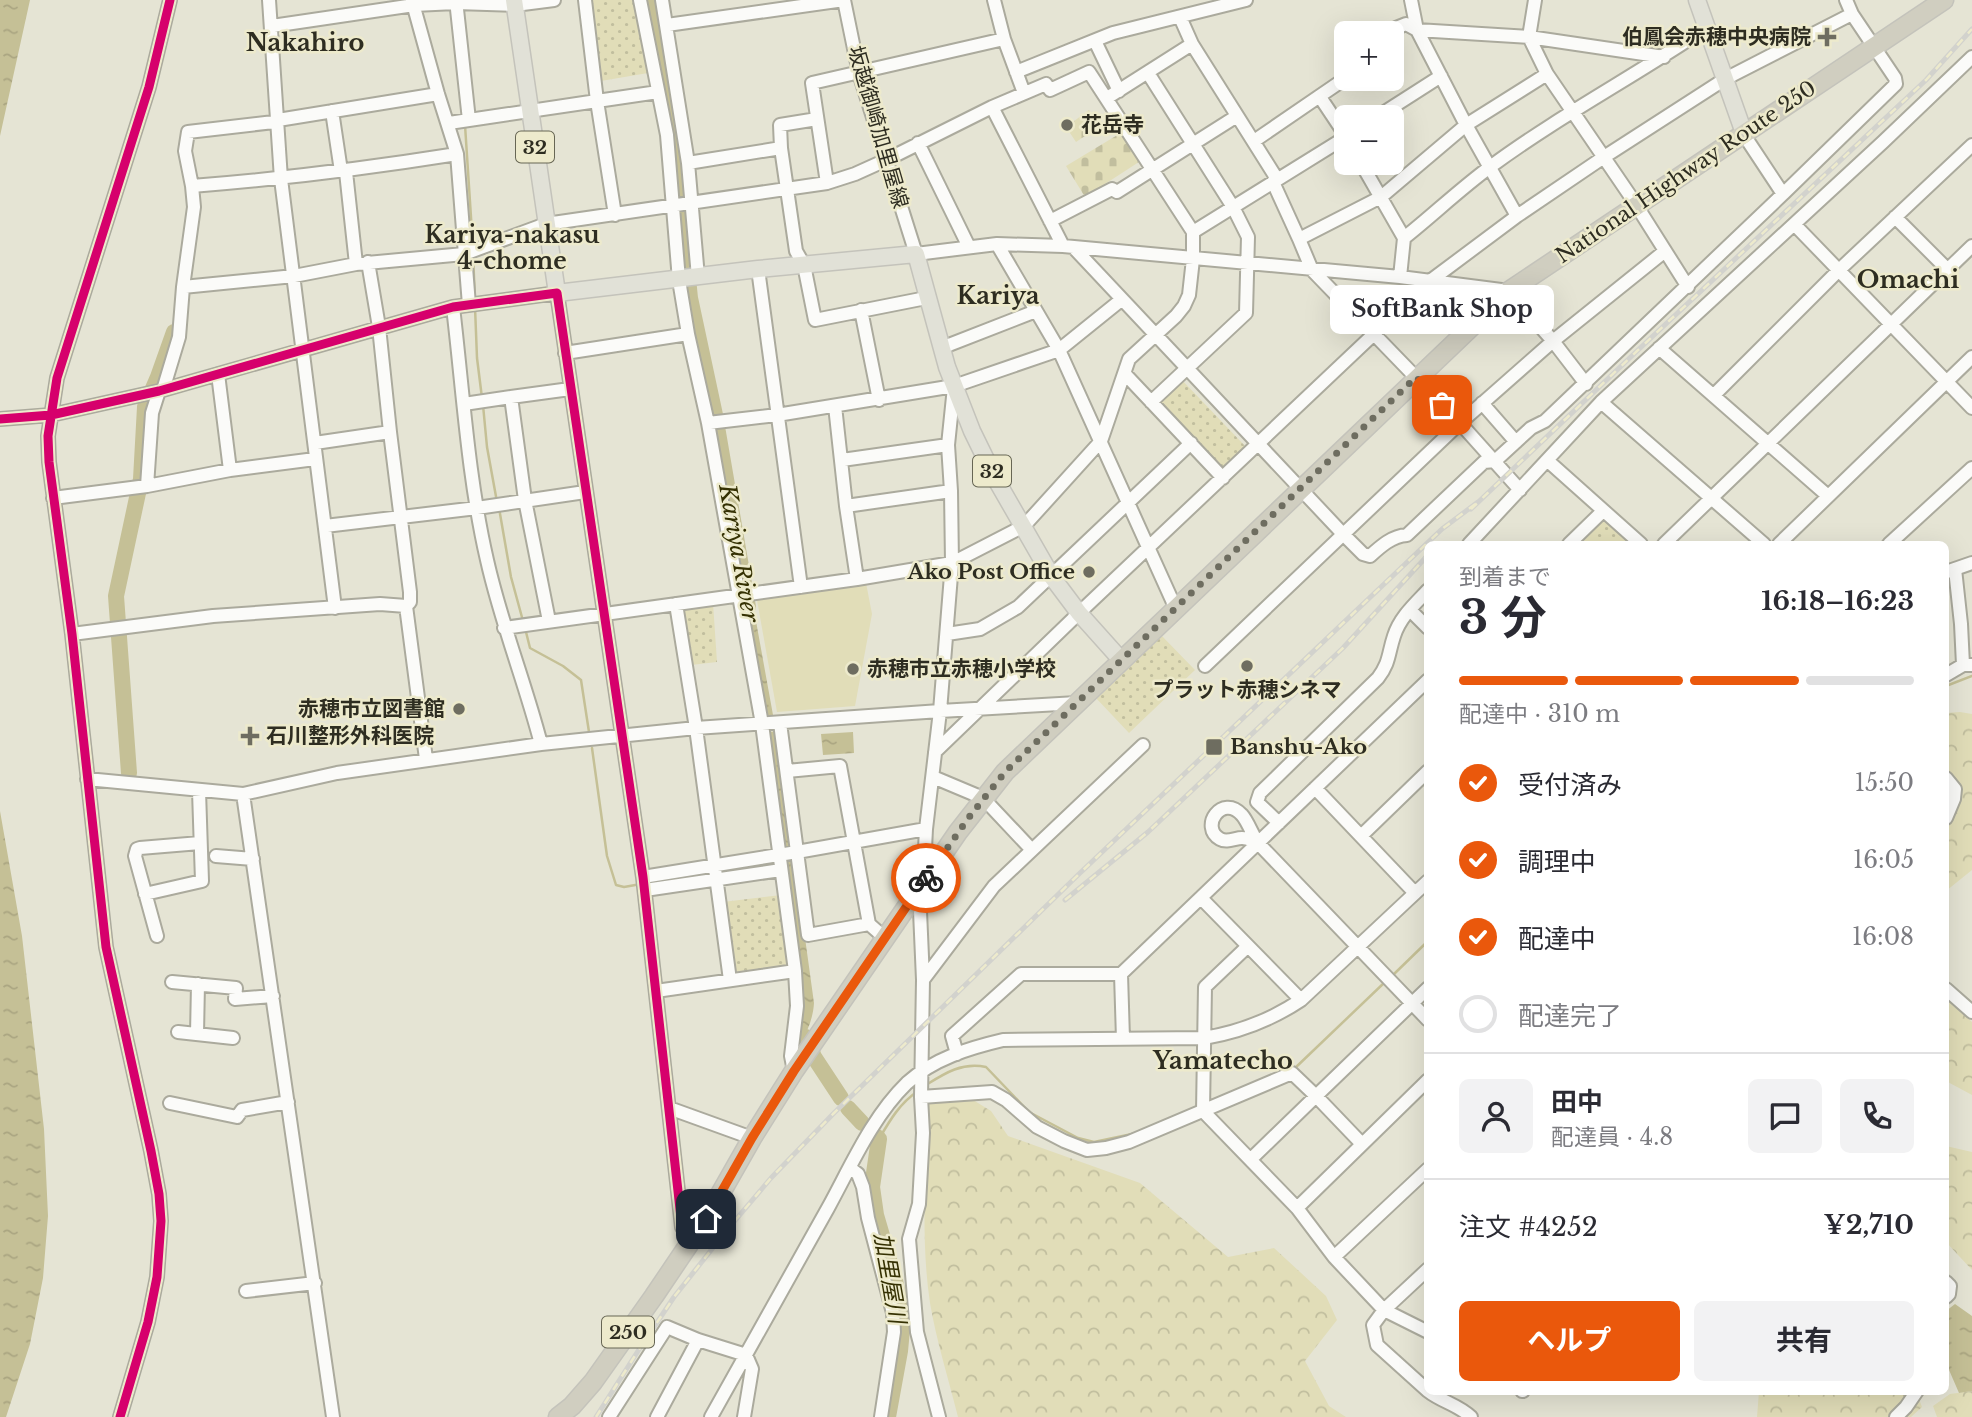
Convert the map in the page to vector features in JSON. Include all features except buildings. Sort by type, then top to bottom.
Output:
[{"type":"highway","name":"National Highway Route 250","points":[[558,1417],[572,1406],[593,1382],[692,1241],[798,1065],[919,888],[983,798],[1005,772],[1509,290],[1944,0]]},
{"type":"main road","points":[[1697,0],[1745,133]]},
{"type":"main road","name":"32","points":[[514,3],[557,293]]},
{"type":"main road","name":"32","points":[[916,254],[926,298],[954,386],[972,432],[994,476],[1052,577],[1079,613],[1122,661]]},
{"type":"main road","points":[[557,293],[758,269],[916,254]]},
{"type":"street","points":[[120,1417],[148,1322],[157,1277],[161,1221],[159,1194],[106,947],[72,634],[53,498],[46,416],[149,87],[170,0]]},
{"type":"street","points":[[270,0],[281,179],[335,608]]},
{"type":"street","points":[[272,26],[413,3],[514,3],[554,0]]},
{"type":"street","points":[[585,0],[615,215]]},
{"type":"street","points":[[640,0],[667,135],[679,279],[688,334],[771,724],[795,971],[797,1006],[792,1056],[798,1065]]},
{"type":"street","points":[[662,0],[688,163],[698,277]]},
{"type":"street","points":[[667,25],[844,0]]},
{"type":"street","name":"坂越御崎加里屋線","points":[[844,0],[859,74],[916,254]]},
{"type":"street","points":[[994,0],[1004,39],[1024,93]]},
{"type":"street","points":[[1016,72],[1113,33],[1246,0]]},
{"type":"street","points":[[1411,0],[1417,30],[1517,216]]},
{"type":"street","points":[[1535,0],[1529,37],[1547,74],[1688,286]]},
{"type":"street","points":[[992,107],[1050,221],[1068,247],[1343,534],[1363,554],[1370,556],[1398,536],[1407,536],[1485,462],[1495,461],[1531,428],[1545,421],[1895,86],[1895,78],[1852,14],[1846,0]]},
{"type":"street","points":[[456,2],[469,120]]},
{"type":"street","points":[[413,3],[457,154],[469,304]]},
{"type":"street","points":[[935,752],[1430,281],[1517,216],[1725,79],[1852,14]]},
{"type":"street","points":[[1180,18],[1192,44],[1254,141],[1275,181],[1312,270],[1460,423],[1520,490]]},
{"type":"street","points":[[1404,25],[1417,30],[1529,37],[1664,57]]},
{"type":"street","points":[[1404,238],[1490,167],[1573,111],[1706,29]]},
{"type":"street","points":[[827,183],[812,83],[1004,39]]},
{"type":"street","points":[[1094,41],[1119,91]]},
{"type":"street","points":[[1107,98],[1192,44]]},
{"type":"street","points":[[1472,541],[1601,402],[1972,57]]},
{"type":"street","points":[[183,286],[294,276],[362,263],[464,254],[546,224],[827,183],[886,160],[1024,93],[1046,84],[1050,90],[1089,72],[1193,232],[1189,295],[1176,316],[1129,359],[1101,441],[1024,526],[952,563],[857,579],[504,628]]},
{"type":"street","points":[[1147,72],[1233,207],[1248,237],[1246,313],[1151,402]]},
{"type":"street","points":[[1299,239],[1381,197],[1466,125],[1547,74]]},
{"type":"street","points":[[1396,105],[1441,76]]},
{"type":"street","points":[[1254,141],[1334,87]]},
{"type":"street","points":[[449,123],[657,92]]},
{"type":"street","points":[[147,486],[155,392],[179,337],[194,207],[185,151],[188,132],[274,122],[438,94]]},
{"type":"street","points":[[1320,97],[1334,119]]},
{"type":"street","points":[[332,111],[362,263],[379,327],[410,592],[410,602],[406,606]]},
{"type":"street","points":[[1050,221],[1112,189],[1117,192],[1237,116]]},
{"type":"street","points":[[817,120],[780,125],[796,251],[804,265],[815,320],[926,298]]},
{"type":"street","points":[[1745,133],[1783,194]]},
{"type":"street","points":[[918,143],[969,247]]},
{"type":"street","points":[[1193,232],[1334,144]]},
{"type":"street","points":[[1714,395],[1838,271],[1972,145]]},
{"type":"street","points":[[688,163],[781,148]]},
{"type":"street","points":[[192,186],[281,179],[457,154]]},
{"type":"street","points":[[1368,175],[1404,238],[1400,277]]},
{"type":"street","points":[[1895,218],[1948,270]]},
{"type":"street","points":[[1794,224],[1972,408]]},
{"type":"street","points":[[997,244],[1059,350],[1176,609]]},
{"type":"street","points":[[916,254],[997,244],[1068,247],[1400,277],[1509,290],[1586,384]]},
{"type":"street","points":[[1667,541],[1972,246]]},
{"type":"street","points":[[1205,666],[1482,403],[1553,341],[1665,251]]},
{"type":"street","points":[[758,269],[801,587]]},
{"type":"street","points":[[0,419],[46,416],[155,392],[453,307],[557,293],[644,884],[682,1227],[692,1241]]},
{"type":"street","points":[[708,423],[835,407],[954,386],[1059,350],[1121,300]]},
{"type":"street","points":[[453,307],[477,508],[487,560],[504,628],[532,708],[541,744]]},
{"type":"street","points":[[861,310],[878,400]]},
{"type":"street","points":[[941,348],[1036,311]]},
{"type":"street","points":[[565,353],[688,334]]},
{"type":"street","points":[[1659,348],[1828,496]]},
{"type":"street","points":[[1782,541],[1972,357]]},
{"type":"street","points":[[218,374],[230,470]]},
{"type":"street","points":[[1125,374],[1223,478]]},
{"type":"street","points":[[939,1417],[917,1332],[909,1239],[919,1204],[923,1133],[923,980],[919,888],[924,868],[952,563],[949,439],[954,386]]},
{"type":"street","points":[[464,404],[570,388]]},
{"type":"street","points":[[511,397],[525,500],[549,621]]},
{"type":"street","points":[[1601,402],[1760,541]]},
{"type":"street","points":[[1482,403],[1516,442]]},
{"type":"street","points":[[835,407],[857,579]]},
{"type":"street","points":[[315,443],[390,432]]},
{"type":"street","points":[[842,460],[972,432]]},
{"type":"street","points":[[947,634],[980,629],[1018,607],[1191,443]]},
{"type":"street","points":[[53,498],[315,459]]},
{"type":"street","points":[[1548,461],[1638,541]]},
{"type":"street","points":[[1892,541],[1972,468]]},
{"type":"street","points":[[846,506],[951,491]]},
{"type":"street","points":[[325,526],[586,492]]},
{"type":"street","points":[[1572,541],[1603,511]]},
{"type":"street","points":[[1949,674],[1967,665],[1967,623],[1950,571],[1972,563]]},
{"type":"street","points":[[1279,823],[1257,802],[1260,793],[1378,678],[1387,666],[1393,637],[1400,621],[1424,594]]},
{"type":"street","points":[[72,634],[213,616],[380,604],[406,606]]},
{"type":"street","points":[[676,604],[717,872],[730,980]]},
{"type":"street","points":[[406,606],[426,759]]},
{"type":"street","points":[[1410,610],[1424,624]]},
{"type":"street","points":[[957,1054],[952,1036],[1021,974],[1121,974],[1424,684]]},
{"type":"street","points":[[87,779],[243,794],[337,773],[541,744],[696,728],[1077,703]]},
{"type":"street","points":[[771,724],[787,771],[785,859],[808,936],[869,924]]},
{"type":"street","points":[[923,980],[994,886],[1143,744]]},
{"type":"street","points":[[787,771],[840,766],[869,924],[885,938]]},
{"type":"street","points":[[1362,836],[1424,775]]},
{"type":"street","points":[[933,777],[983,798],[1032,850]]},
{"type":"street","points":[[1949,782],[1955,789],[1949,811]]},
{"type":"street","points":[[1315,788],[1415,893]]},
{"type":"street","points":[[145,894],[202,881],[199,791]]},
{"type":"street","points":[[243,794],[333,1417]]},
{"type":"street","points":[[644,884],[785,859],[853,842],[926,829]]},
{"type":"street","points":[[157,936],[135,856],[137,849],[200,843]]},
{"type":"street","points":[[1258,843],[1424,1016]]},
{"type":"street","points":[[216,856],[253,859]]},
{"type":"street","points":[[711,1417],[883,1112],[906,1084],[921,1072],[957,1054],[1003,1040],[1204,1038],[1254,1026],[1279,1015],[1301,1000],[1424,885]]},
{"type":"street","points":[[1201,898],[1301,1000]]},
{"type":"street","points":[[1247,947],[1205,987],[1203,1111],[1297,1208],[1334,1257],[1384,1310],[1423,1330]]},
{"type":"street","points":[[656,991],[795,971]]},
{"type":"street","points":[[1121,974],[1123,1039]]},
{"type":"street","points":[[172,982],[236,988],[235,999],[273,996]]},
{"type":"street","points":[[197,1034],[198,984]]},
{"type":"street","points":[[1251,1159],[1424,992]]},
{"type":"street","points":[[1949,992],[1972,1012]]},
{"type":"street","points":[[178,1032],[233,1038]]},
{"type":"street","points":[[921,1097],[992,1092],[1006,1100],[1037,1127],[1064,1142],[1087,1150],[1129,1142],[1292,1073],[1362,1144]]},
{"type":"street","points":[[1297,1208],[1424,1084]]},
{"type":"street","points":[[170,1103],[237,1117],[242,1110],[288,1102]]},
{"type":"street","points":[[669,1108],[752,1138]]},
{"type":"street","points":[[850,1168],[858,1174],[863,1187],[868,1218],[893,1313],[892,1354],[881,1417]]},
{"type":"street","points":[[1334,1257],[1424,1173]]},
{"type":"street","points":[[1424,1273],[1384,1310],[1373,1325],[1377,1345],[1424,1387]]},
{"type":"street","points":[[246,1291],[315,1283]]},
{"type":"street","points":[[609,1417],[667,1327],[746,1355],[752,1369],[744,1417]]},
{"type":"street","points":[[657,1417],[698,1340]]},
{"type":"street","points":[[1433,1395],[1461,1408],[1472,1417]]},
{"type":"street","points":[[1896,1417],[1914,1395]]},
{"type":"green space","points":[[585,0],[640,0],[654,72],[595,82]]},
{"type":"green space","points":[[1089,110],[1100,126],[1076,142],[1066,127]]},
{"type":"green space","points":[[1124,131],[1142,160],[1085,197],[1066,166]]},
{"type":"green space","points":[[1180,378],[1246,447],[1223,470],[1157,404]]},
{"type":"green space","points":[[1603,518],[1631,541],[1578,541]]},
{"type":"green space","points":[[866,583],[872,614],[855,706],[777,712],[757,600]]},
{"type":"green space","points":[[713,603],[717,662],[691,665],[680,608]]},
{"type":"green space","points":[[1161,635],[1195,670],[1129,733],[1095,697]]},
{"type":"green space","points":[[1949,713],[1972,714],[1972,870],[1949,889]]},
{"type":"green space","points":[[781,895],[790,965],[788,968],[736,976],[723,902]]},
{"type":"green space","points":[[1949,1002],[1972,1022],[1972,1095],[1949,1083]]},
{"type":"green space","points":[[965,1095],[991,1111],[1008,1136],[1140,1183],[1228,1257],[1274,1248],[1326,1296],[1337,1320],[1305,1361],[1329,1406],[1346,1417],[958,1417],[936,1331],[927,1278],[925,1105],[942,1098]]},
{"type":"green space","points":[[1949,1147],[1972,1152],[1972,1270],[1949,1245]]},
{"type":"green space","points":[[1972,1391],[1972,1417],[1937,1417],[1933,1406],[1950,1394]]},
{"type":"green space","points":[[1759,1395],[1918,1395],[1922,1407],[1911,1417],[1757,1417]]},
{"type":"water","points":[[0,0],[30,0],[0,136]]},
{"type":"water","points":[[752,599],[773,715],[766,715],[746,600]]},
{"type":"water","points":[[778,731],[794,849],[783,851],[769,732]]},
{"type":"water","points":[[853,732],[854,753],[823,755],[821,734]]},
{"type":"water","points":[[0,811],[22,936],[44,1129],[48,1216],[43,1278],[30,1344],[6,1417],[0,1417]]},
{"type":"water","points":[[794,858],[814,1003],[810,1024],[800,1043],[802,999],[785,862]]},
{"type":"water","points":[[1955,1304],[1972,1316],[1972,1391],[1959,1393],[1949,1370],[1949,1309]]},
{"type":"waterway","name":"Kariya River","points":[[651,0],[672,120],[690,298],[715,415],[748,607]]},
{"type":"waterway","points":[[465,125],[473,248]]},
{"type":"waterway","points":[[473,254],[475,300]]},
{"type":"waterway","points":[[475,307],[482,398]]},
{"type":"waterway","points":[[129,773],[116,596],[141,479],[145,407],[174,332]]},
{"type":"waterway","points":[[483,405],[497,502]]},
{"type":"waterway","points":[[499,508],[511,577],[523,621]]},
{"type":"waterway","points":[[525,628],[530,648],[563,666],[581,680],[589,732]]},
{"type":"waterway","points":[[1949,685],[1972,676]]},
{"type":"waterway","points":[[592,748],[607,856],[616,885],[624,887],[641,884]]},
{"type":"waterway","points":[[720,871],[773,865]]},
{"type":"waterway","points":[[672,878],[710,873]]},
{"type":"waterway","points":[[1393,975],[1424,945]]},
{"type":"waterway","points":[[1294,1069],[1385,982]]},
{"type":"waterway","name":"Kariya River","points":[[806,1037],[814,1057],[841,1098]]},
{"type":"waterway","points":[[926,1085],[961,1067],[986,1067],[1029,1112],[1078,1138],[1094,1142],[1132,1134]]},
{"type":"waterway","points":[[879,1139],[901,1106],[918,1091]]},
{"type":"waterway","name":"Kariya River","points":[[848,1108],[862,1123]]},
{"type":"waterway","name":"加里屋川","points":[[877,1137],[879,1139],[872,1187],[876,1215],[903,1319],[888,1417]]},
{"type":"railway","points":[[1471,509],[1926,80],[1972,29]]},
{"type":"railway","points":[[1429,541],[1478,502]]},
{"type":"railway","points":[[596,1417],[674,1297],[771,1178],[1079,874],[1424,546]]},
{"type":"railway","points":[[1065,900],[1148,832],[1343,648],[1424,559]]},
{"type":"cycle path","points":[[120,1417],[148,1322],[157,1277],[161,1221],[151,1151],[106,947],[48,436],[57,378],[149,87],[170,0]]},
{"type":"cycle path","points":[[0,419],[51,415],[159,391],[453,307],[557,293],[643,877],[682,1227],[692,1241]]},
{"type":"way so far","points":[[926,878],[1005,772],[1416,377],[1442,405]]},
{"type":"place","name":"伯鳳会赤穂中央病院","points":[[1827,37]]},
{"type":"place","name":"花岳寺","points":[[1067,125]]},
{"type":"place","name":"SoftBank Shop","points":[[1442,405]]},
{"type":"place","name":"Ako Post Office","points":[[1089,572]]},
{"type":"place","name":"プラット赤穂シネマ","points":[[1247,666]]},
{"type":"place","name":"赤穂市立赤穂小学校","points":[[853,669]]},
{"type":"place","name":"赤穂市立図書館","points":[[459,709]]},
{"type":"place","name":"石川整形外科医院","points":[[250,736]]},
{"type":"place","name":"Banshu-Ako","points":[[1214,747]]},
{"type":"district","name":"Nakahiro","points":[[305,43]]},
{"type":"district","name":"Kariya-nakasu 4-chome","points":[[512,248]]},
{"type":"district","name":"Omachi","points":[[1908,280]]},
{"type":"district","name":"Kariya","points":[[998,296]]},
{"type":"district","name":"Yamatecho","points":[[1223,1061]]},
{"type":"route","points":[[706,1219],[794,1071],[926,878]]}]
